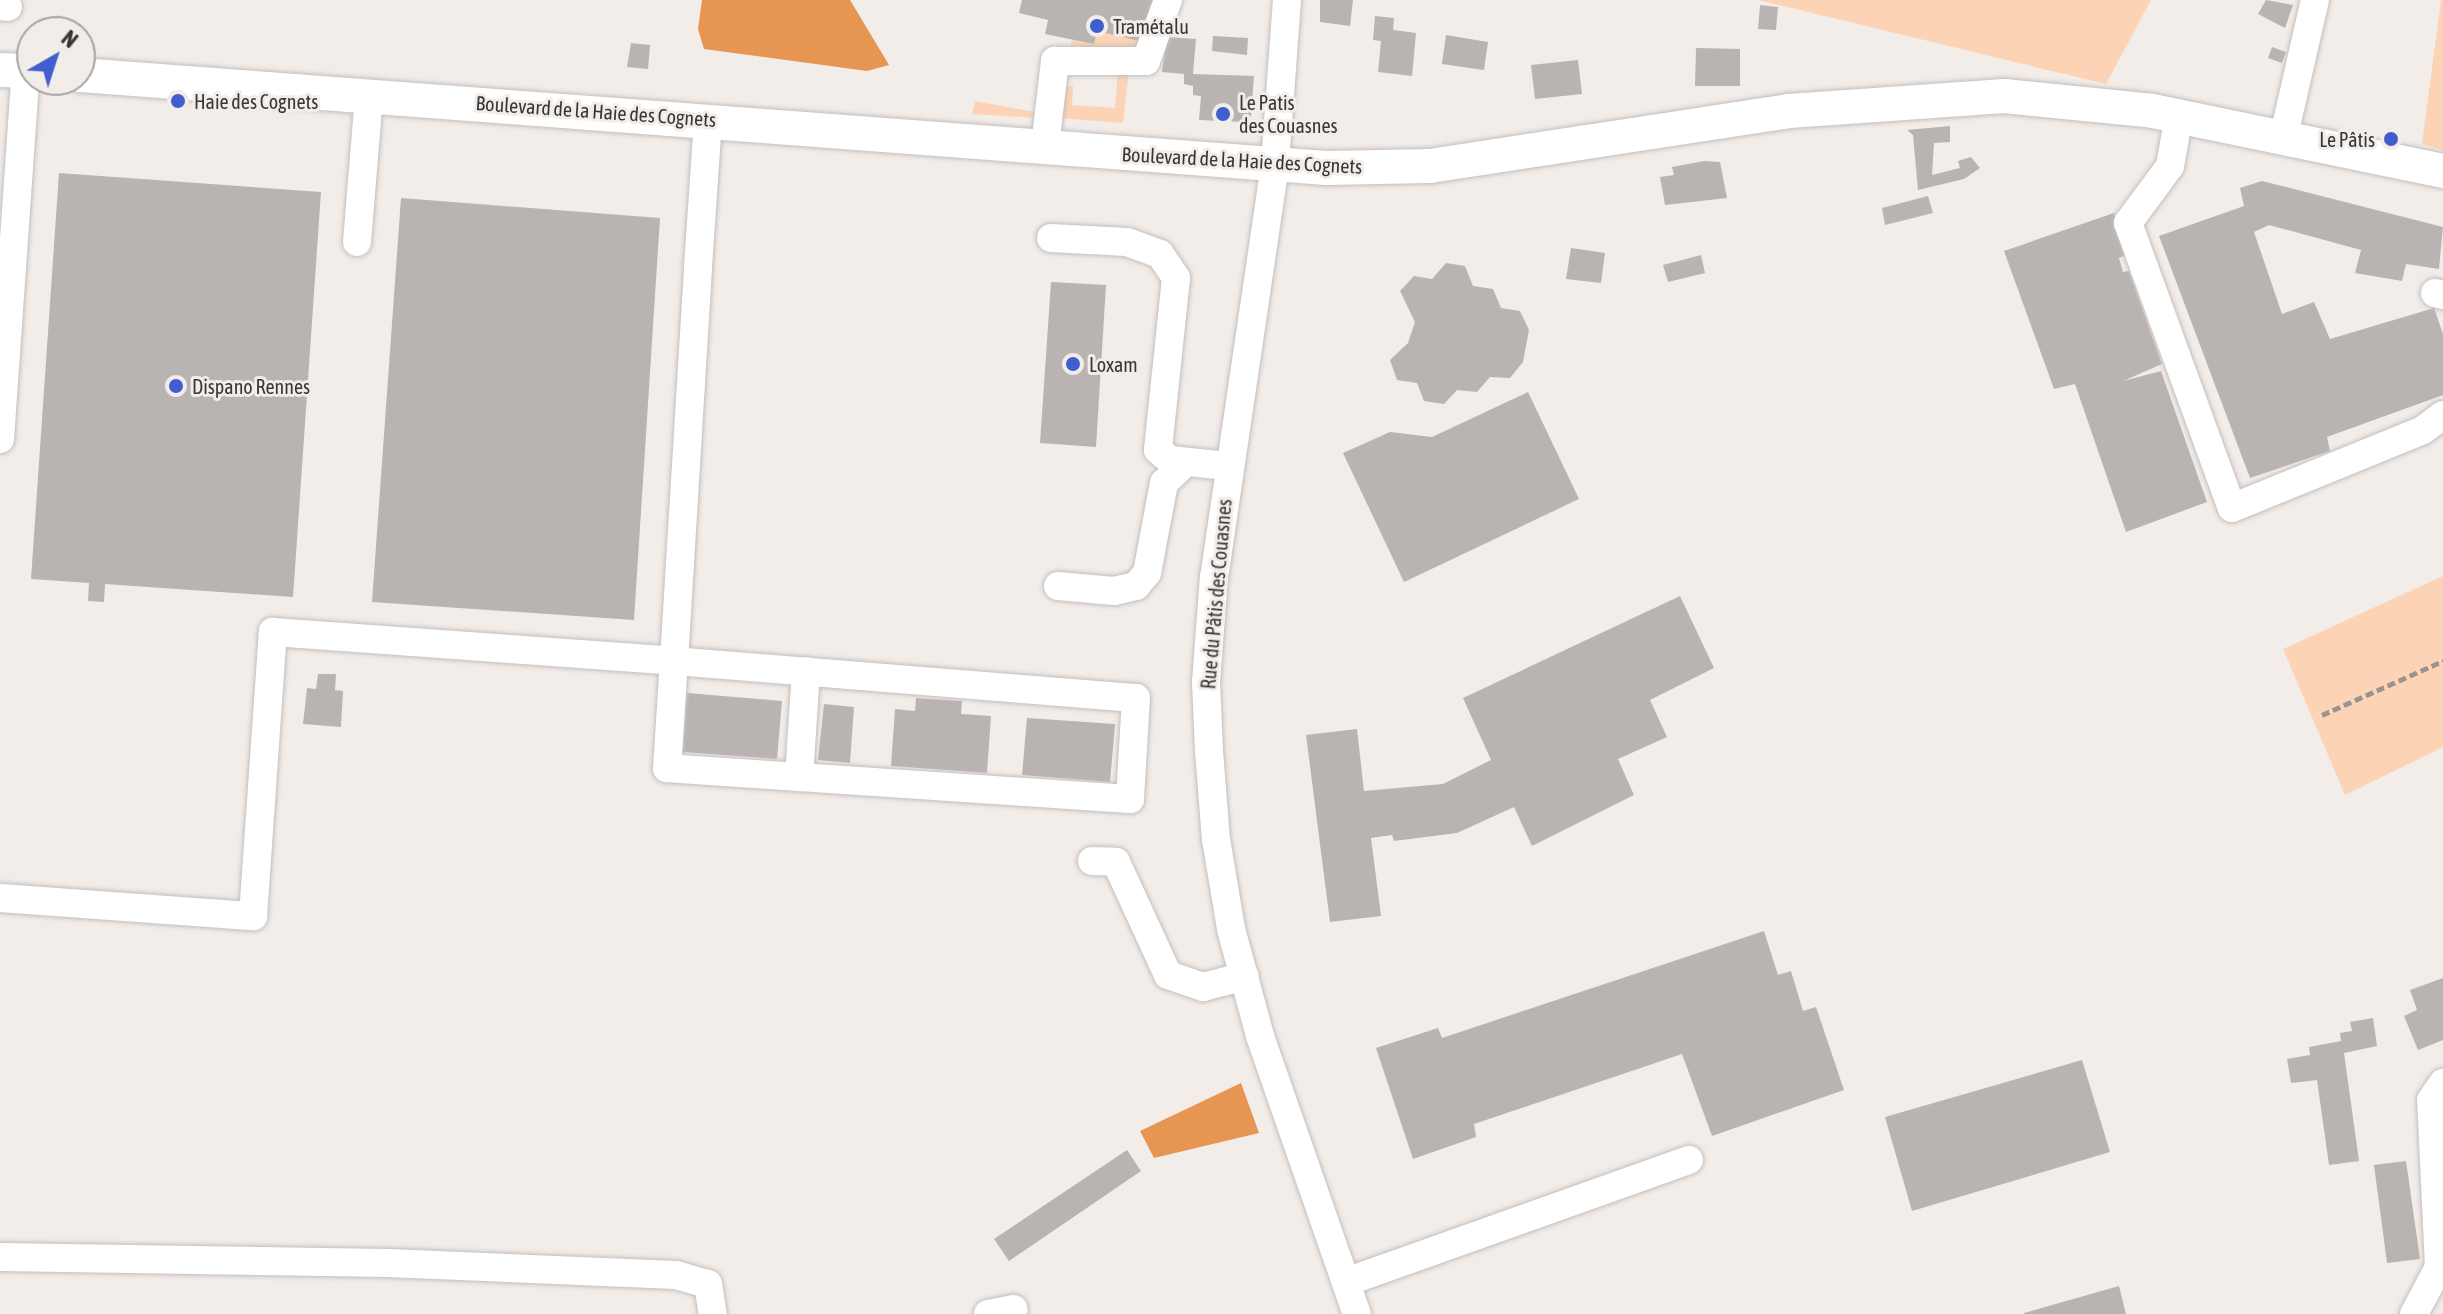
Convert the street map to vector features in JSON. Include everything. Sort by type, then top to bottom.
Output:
[{"type":"main road","name":"Boulevard de la Haie des Cognets","points":[[96,76],[708,119],[1275,165],[1430,166],[1789,111],[1940,97],[2058,99],[2179,115],[2443,171]]},
{"type":"street","points":[[1045,146],[1055,61],[1146,61],[1168,0]]},
{"type":"street","name":"Rue du Pâtis des Couasnes","points":[[1287,0],[1275,165],[1228,466],[1206,682],[1216,839],[1245,976],[1260,1036],[1357,1314]]},
{"type":"street","points":[[2284,135],[2315,0]]},
{"type":"street","points":[[357,242],[369,95]]},
{"type":"street","points":[[0,439],[18,96]]},
{"type":"street","points":[[2179,115],[2170,166],[2128,223],[2232,508],[2423,430],[2443,415]]},
{"type":"street","points":[[0,898],[253,916],[273,632],[674,661],[806,671],[1136,698],[1130,799],[667,768],[674,661],[708,119]]},
{"type":"street","points":[[1051,238],[1127,242],[1160,254],[1176,278],[1156,435],[1164,457],[1185,463],[1228,466]]},
{"type":"street","points":[[1058,586],[1114,591],[1136,586],[1147,573],[1164,483],[1185,463]]},
{"type":"street","points":[[799,777],[806,671]]},
{"type":"street","points":[[1092,861],[1116,862],[1168,975],[1203,987],[1245,976]]},
{"type":"street","points":[[2414,1314],[2439,1267],[2431,1100],[2443,1083]]},
{"type":"street","points":[[1346,1282],[1689,1160]]},
{"type":"street","points":[[0,1257],[388,1263],[676,1275],[708,1284],[713,1314]]},
{"type":"path","points":[[2322,715],[2443,661]]},
{"type":"shaded area","points":[[702,0],[850,0],[889,65],[867,71],[704,49],[698,29]]},
{"type":"shaded area","points":[[1758,0],[2151,0],[2106,84]]},
{"type":"shaded area","points":[[2443,0],[2443,150],[2422,144]]},
{"type":"shaded area","points":[[1097,31],[1142,41],[1140,52],[1070,47],[1072,40],[1094,44]]},
{"type":"shaded area","points":[[1118,69],[1129,70],[1123,123],[1058,118],[1061,89],[1066,86],[1073,86],[1072,105],[1115,108]]},
{"type":"shaded area","points":[[975,101],[1035,112],[1037,118],[972,114]]},
{"type":"shaded area","points":[[2443,576],[2443,747],[2345,795],[2283,649]]},
{"type":"shaded area","points":[[1241,1083],[1259,1133],[1154,1158],[1140,1131]]},
{"type":"building","name":"Tramétalu","points":[[1022,0],[1154,0],[1144,42],[1097,31],[1094,44],[1045,34],[1048,20],[1019,13]]},
{"type":"building","points":[[1320,0],[1353,0],[1350,26],[1320,22]]},
{"type":"building","points":[[2266,0],[2293,5],[2285,28],[2258,14]]},
{"type":"building","points":[[1760,5],[1778,7],[1776,30],[1758,29]]},
{"type":"building","points":[[1375,16],[1394,18],[1393,30],[1416,33],[1412,76],[1378,72],[1381,41],[1373,40]]},
{"type":"building","points":[[1446,35],[1488,42],[1484,70],[1442,64]]},
{"type":"building","points":[[1213,36],[1248,38],[1247,55],[1212,51]]},
{"type":"building","points":[[1167,37],[1196,39],[1193,74],[1254,76],[1251,116],[1244,122],[1199,120],[1201,96],[1193,95],[1193,86],[1184,84],[1184,74],[1162,72]]},
{"type":"building","points":[[631,43],[650,45],[648,69],[627,67]]},
{"type":"building","points":[[2272,47],[2286,52],[2282,63],[2268,58]]},
{"type":"building","points":[[1696,48],[1740,49],[1740,86],[1695,86]]},
{"type":"building","points":[[1578,60],[1582,94],[1535,99],[1531,65]]},
{"type":"building","points":[[1950,126],[1950,142],[1934,143],[1932,175],[1960,168],[1958,161],[1971,157],[1980,168],[1964,179],[1918,190],[1913,135],[1907,130]]},
{"type":"building","points":[[1704,161],[1720,162],[1727,198],[1665,205],[1660,177],[1674,175],[1672,167]]},
{"type":"building","name":"Dispano Rennes","points":[[59,173],[321,192],[293,597],[105,584],[104,602],[88,601],[89,583],[31,579]]},
{"type":"building","points":[[2262,181],[2443,227],[2439,269],[2406,264],[2402,281],[2355,273],[2361,250],[2269,225],[2254,232],[2282,314],[2314,302],[2330,339],[2434,308],[2443,334],[2443,395],[2327,437],[2330,451],[2250,478],[2159,236],[2244,206],[2240,188]]},
{"type":"building","points":[[1928,196],[1933,213],[1885,225],[1882,208]]},
{"type":"building","points":[[401,198],[660,218],[634,620],[372,602]]},
{"type":"building","points":[[2114,213],[2127,254],[2119,258],[2123,272],[2129,271],[2162,364],[2123,381],[2161,371],[2207,502],[2126,532],[2075,384],[2054,389],[2004,251]]},
{"type":"building","points":[[1571,248],[1605,253],[1601,283],[1566,279]]},
{"type":"building","points":[[1701,255],[1705,273],[1668,282],[1663,265]]},
{"type":"building","points":[[1446,263],[1465,266],[1473,286],[1493,289],[1501,308],[1520,311],[1529,330],[1523,362],[1510,378],[1490,377],[1477,392],[1457,390],[1444,404],[1424,401],[1417,383],[1397,380],[1390,360],[1408,343],[1415,322],[1400,291],[1414,276],[1432,279]]},
{"type":"building","name":"Loxam","points":[[1051,282],[1106,285],[1096,447],[1040,443]]},
{"type":"building","points":[[1528,392],[1579,499],[1404,582],[1343,453],[1390,432],[1432,437]]},
{"type":"building","points":[[1680,596],[1714,668],[1650,700],[1667,737],[1618,759],[1634,795],[1532,846],[1514,807],[1457,833],[1394,841],[1392,835],[1371,838],[1381,916],[1330,922],[1306,735],[1357,729],[1364,791],[1443,784],[1491,760],[1463,698]]},
{"type":"building","points":[[318,674],[336,674],[335,690],[343,691],[341,727],[303,724],[307,688],[316,689]]},
{"type":"building","points":[[687,693],[782,701],[777,759],[683,752]]},
{"type":"building","points":[[916,698],[962,701],[961,714],[991,716],[987,773],[891,766],[895,709],[915,711]]},
{"type":"building","points":[[824,704],[854,707],[850,763],[818,760]]},
{"type":"building","points":[[1027,718],[1115,724],[1110,782],[1022,775]]},
{"type":"building","points":[[1764,931],[1778,975],[1791,971],[1803,1011],[1816,1007],[1844,1090],[1712,1136],[1682,1054],[1474,1124],[1476,1137],[1413,1159],[1376,1048],[1438,1028],[1442,1038]]},
{"type":"building","points":[[2443,978],[2443,1040],[2418,1050],[2404,1016],[2417,1010],[2410,990]]},
{"type":"building","points":[[2373,1018],[2377,1046],[2344,1053],[2359,1161],[2329,1165],[2317,1080],[2291,1083],[2287,1059],[2310,1055],[2309,1047],[2341,1041],[2340,1033],[2352,1031],[2350,1022]]},
{"type":"building","points":[[2082,1060],[2110,1152],[1912,1211],[1885,1117]]},
{"type":"building","points":[[1127,1150],[1141,1171],[1009,1261],[994,1239]]},
{"type":"building","points":[[2406,1161],[2420,1259],[2387,1263],[2374,1165]]},
{"type":"building","points":[[2119,1286],[2126,1314],[2024,1314],[2024,1313]]},
{"type":"place","name":"Tramétalu","points":[[1097,26]]},
{"type":"place","name":"Haie des Cognets","points":[[178,101]]},
{"type":"place","name":"Le Patis des Couasnes","points":[[1223,114]]},
{"type":"place","name":"Le Pâtis","points":[[2391,139]]},
{"type":"place","name":"Loxam","points":[[1073,364]]},
{"type":"place","name":"Dispano Rennes","points":[[176,386]]}]
